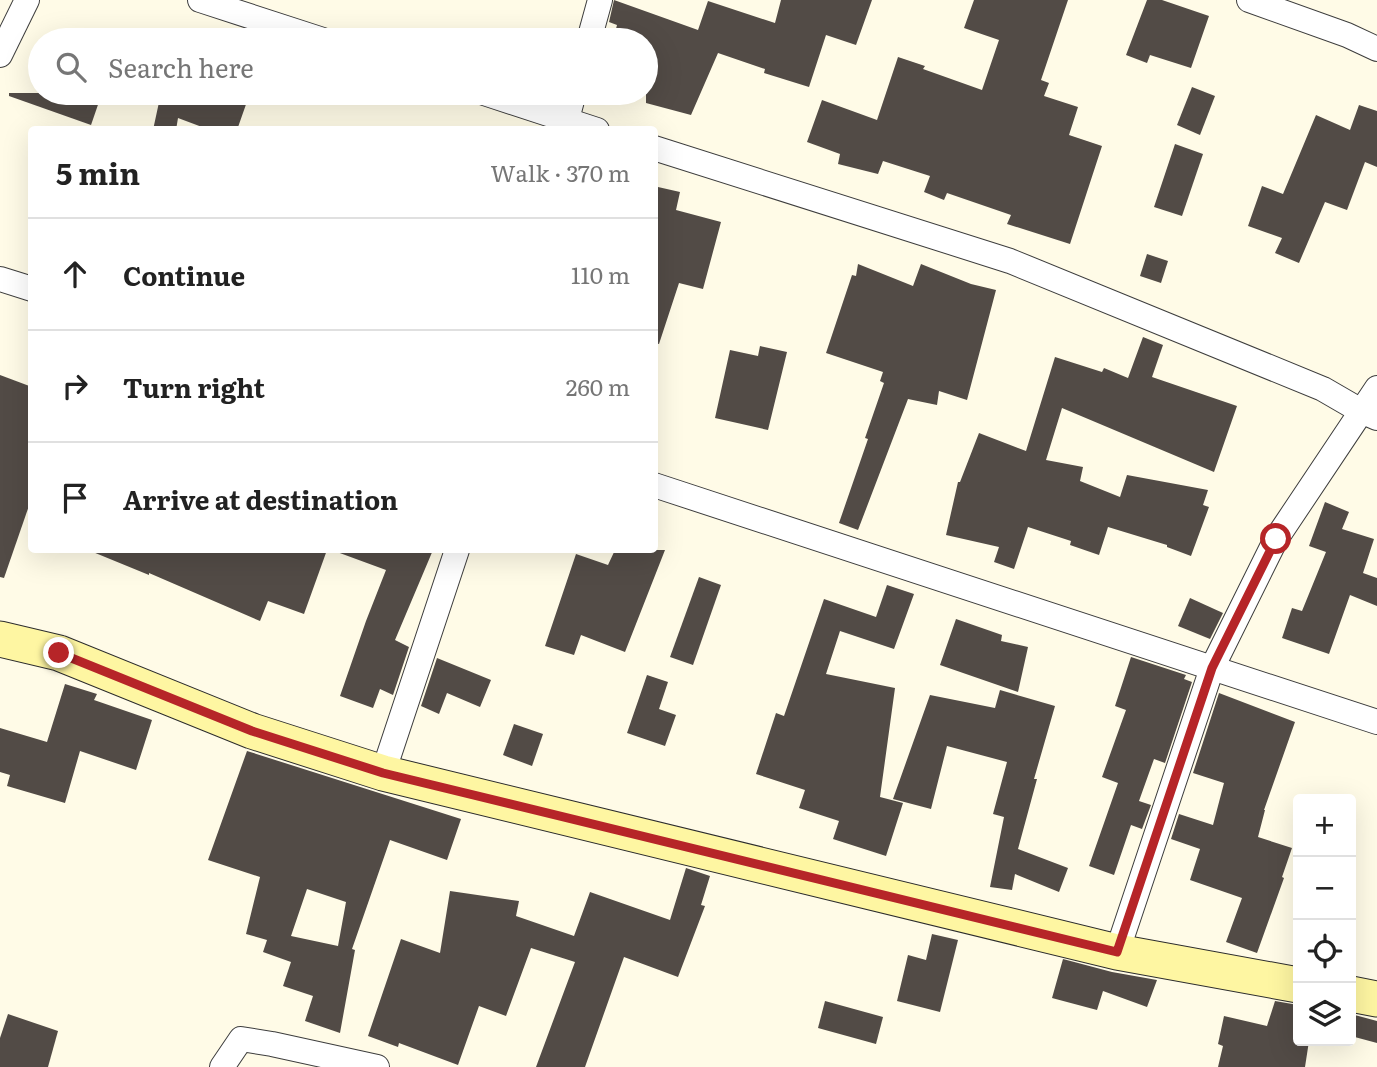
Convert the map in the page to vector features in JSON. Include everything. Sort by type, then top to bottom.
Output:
[{"type":"street","points":[[0,55],[27,0]]},
{"type":"street","points":[[200,0],[286,28]]},
{"type":"street","points":[[592,28],[600,0]]},
{"type":"street","points":[[1250,0],[1347,35],[1377,50]]},
{"type":"street","points":[[514,105],[565,125],[571,105]]},
{"type":"street","points":[[658,149],[1010,261],[1324,389],[1369,414]]},
{"type":"street","points":[[0,279],[28,288]]},
{"type":"street","points":[[1117,952],[1212,668],[1276,539],[1369,414],[1377,388]]},
{"type":"street","points":[[658,486],[1377,722]]},
{"type":"street","points":[[383,773],[456,553]]},
{"type":"street","points":[[0,639],[59,653],[252,731],[383,773],[1117,952],[1293,984]]},
{"type":"street","points":[[1356,995],[1377,999]]},
{"type":"street","points":[[222,1067],[241,1040],[272,1044],[377,1067]]},
{"type":"building","points":[[614,0],[698,30],[708,1],[775,23],[781,0],[872,0],[856,45],[826,35],[809,87],[764,73],[765,69],[718,53],[691,115],[654,105],[658,105],[658,28],[616,28],[617,25],[609,22]]},
{"type":"building","points":[[974,0],[1068,0],[1041,80],[1049,83],[1044,96],[1078,107],[1069,135],[1102,146],[1070,244],[1007,224],[1011,215],[947,193],[944,200],[924,192],[930,176],[883,161],[878,174],[838,164],[840,154],[807,142],[822,100],[877,120],[898,57],[982,90],[999,40],[964,28]]},
{"type":"building","points":[[1147,0],[1162,0],[1209,16],[1191,68],[1150,55],[1147,63],[1126,55]]},
{"type":"building","points":[[1192,87],[1215,96],[1200,135],[1177,125]]},
{"type":"building","points":[[9,93],[28,93],[28,103],[9,96]]},
{"type":"building","points":[[34,105],[98,105],[91,125]]},
{"type":"building","points":[[158,105],[246,105],[238,126],[199,126],[178,118],[177,126],[154,126]]},
{"type":"building","points":[[1359,105],[1377,111],[1377,167],[1365,162],[1347,210],[1325,202],[1299,263],[1275,253],[1282,238],[1248,226],[1262,186],[1283,194],[1316,115],[1350,130]]},
{"type":"building","points":[[1175,144],[1203,154],[1182,216],[1154,207]]},
{"type":"building","points":[[658,187],[680,192],[676,210],[721,222],[703,289],[679,283],[659,344]]},
{"type":"building","points":[[1147,254],[1168,261],[1161,283],[1140,276]]},
{"type":"building","points":[[858,264],[913,286],[921,264],[971,284],[996,290],[967,400],[939,391],[937,405],[908,399],[858,530],[839,523],[868,439],[865,438],[884,383],[880,381],[883,372],[826,353],[852,275],[856,276]]},
{"type":"building","points":[[1143,337],[1163,345],[1152,377],[1237,406],[1214,472],[1062,408],[1046,460],[1083,467],[1080,481],[1120,497],[1127,475],[1208,490],[1203,505],[1209,507],[1191,556],[1167,545],[1108,527],[1099,555],[1070,545],[1071,541],[1028,527],[1014,569],[994,562],[999,547],[946,535],[958,482],[979,433],[1026,451],[1055,357],[1102,372],[1104,368],[1128,378]]},
{"type":"building","points":[[760,346],[787,352],[768,430],[715,418],[730,350],[758,356]]},
{"type":"building","points":[[0,375],[28,386],[28,509],[4,578],[0,577]]},
{"type":"building","points":[[1325,502],[1349,512],[1342,529],[1374,539],[1363,573],[1377,578],[1377,606],[1350,595],[1329,654],[1282,638],[1292,608],[1302,611],[1326,552],[1309,546]]},
{"type":"building","points":[[658,550],[665,550],[625,652],[581,635],[574,655],[545,646],[576,554],[608,565],[614,553],[658,553]]},
{"type":"building","points":[[95,553],[326,553],[304,614],[268,601],[260,621]]},
{"type":"building","points":[[340,553],[432,553],[395,640],[409,647],[393,695],[380,689],[373,708],[340,696],[386,570]]},
{"type":"building","points":[[699,577],[721,585],[693,665],[670,657]]},
{"type":"building","points":[[887,585],[914,594],[894,649],[840,631],[826,674],[895,688],[880,797],[903,803],[886,856],[833,839],[839,821],[799,808],[805,790],[756,774],[776,713],[784,716],[824,599],[876,617]]},
{"type":"building","points":[[1190,598],[1223,613],[1210,639],[1178,626]]},
{"type":"building","points":[[956,619],[1002,635],[1001,641],[1028,647],[1018,692],[940,665]]},
{"type":"building","points":[[1131,657],[1186,675],[1184,679],[1192,682],[1165,763],[1154,759],[1139,801],[1151,805],[1142,829],[1131,825],[1114,875],[1089,866],[1118,783],[1102,777],[1126,710],[1115,706]]},
{"type":"building","points":[[437,658],[491,680],[480,707],[447,693],[439,714],[421,706]]},
{"type":"building","points":[[647,675],[668,682],[659,709],[676,715],[665,746],[627,733]]},
{"type":"building","points":[[65,684],[97,694],[94,700],[152,720],[136,770],[80,751],[65,803],[7,786],[10,775],[0,772],[0,728],[47,742]]},
{"type":"building","points":[[1000,690],[1055,706],[1018,849],[1068,868],[1059,892],[1015,874],[1012,890],[990,887],[1004,817],[993,814],[1007,762],[947,746],[931,809],[893,799],[930,695],[995,708]]},
{"type":"building","points":[[1219,693],[1295,722],[1264,810],[1258,837],[1292,848],[1257,953],[1226,942],[1242,898],[1190,880],[1200,849],[1171,839],[1179,814],[1213,825],[1224,783],[1193,773]]},
{"type":"building","points":[[514,724],[543,734],[532,766],[503,755]]},
{"type":"building","points":[[247,751],[461,819],[447,860],[390,840],[352,949],[355,950],[340,1033],[305,1021],[313,996],[283,986],[291,962],[263,952],[267,940],[246,934],[260,877],[208,860]],"holes":[[[307,889],[346,902],[338,946],[291,936]]]},
{"type":"building","points":[[686,868],[710,876],[701,905],[705,906],[678,977],[624,957],[585,1067],[536,1067],[575,962],[531,948],[506,1016],[479,1006],[458,1065],[399,1043],[398,1047],[368,1036],[401,939],[440,953],[450,891],[519,901],[516,916],[574,936],[590,892],[670,920]]},
{"type":"building","points":[[932,934],[958,940],[940,1012],[897,1001],[908,955],[926,960]]},
{"type":"building","points":[[1063,959],[1157,980],[1147,1007],[1103,991],[1097,1010],[1052,998]]},
{"type":"building","points":[[825,1001],[883,1017],[876,1044],[818,1028]]},
{"type":"building","points":[[1275,1001],[1293,1004],[1293,1046],[1308,1046],[1305,1067],[1218,1067],[1223,1046],[1218,1044],[1224,1016],[1267,1026]]},
{"type":"building","points":[[8,1014],[58,1031],[48,1067],[0,1067],[0,1038]]},
{"type":"building","points":[[1356,1015],[1377,1021],[1377,1043],[1356,1037]]},
{"type":"route","points":[[59,653],[252,731],[383,773],[1117,952],[1212,668],[1276,539]]}]
